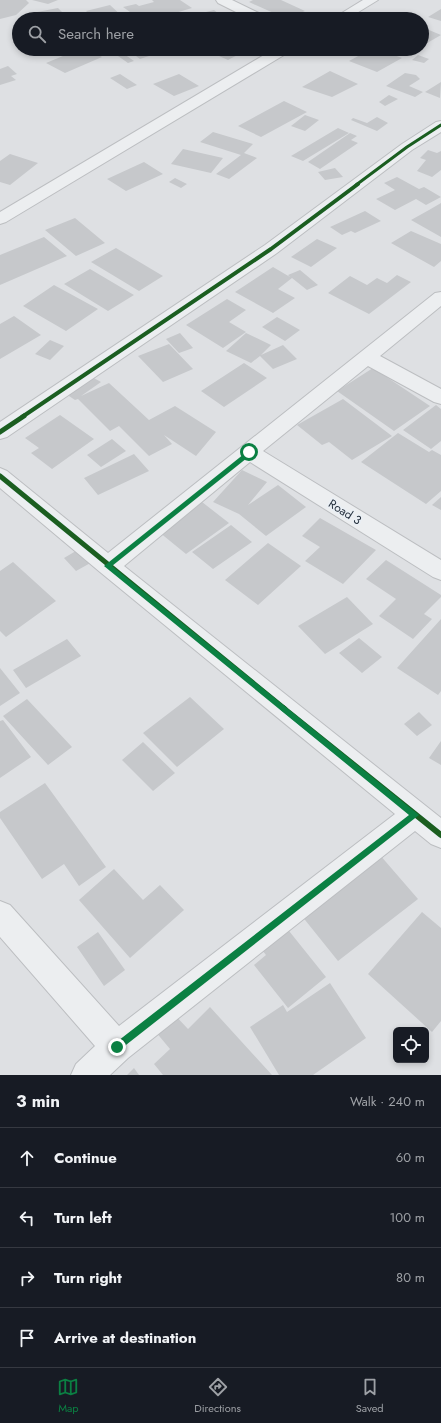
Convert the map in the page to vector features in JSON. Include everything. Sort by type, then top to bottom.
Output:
[{"type":"street","points":[[222,0],[246,12]]},
{"type":"street","points":[[351,12],[372,0]]},
{"type":"street","points":[[0,219],[272,56]]},
{"type":"street","points":[[0,432],[271,249],[408,147],[441,125]]},
{"type":"street","points":[[108,566],[441,297]]},
{"type":"street","points":[[367,358],[441,397]]},
{"type":"street","name":"Road 3","points":[[249,452],[441,571]]},
{"type":"street","points":[[0,476],[108,566],[441,835]]},
{"type":"street","points":[[87,1075],[117,1047],[415,815]]},
{"type":"street","points":[[0,915],[117,1047]]},
{"type":"building","points":[[0,0],[26,0],[29,3],[19,12],[12,12],[12,16],[0,19]]},
{"type":"building","points":[[32,0],[58,0],[48,4]]},
{"type":"building","points":[[152,0],[180,0],[192,8],[179,12],[130,12],[123,7],[136,4],[139,6],[154,2]]},
{"type":"building","points":[[253,0],[281,0],[305,11],[271,12],[249,2]]},
{"type":"building","points":[[110,5],[118,12],[87,12],[86,11]]},
{"type":"building","points":[[58,8],[62,12],[37,12]]},
{"type":"building","points":[[441,9],[441,21],[429,16]]},
{"type":"building","points":[[214,10],[216,12],[206,12]]},
{"type":"building","points":[[429,30],[441,35],[429,42]]},
{"type":"building","points":[[63,56],[102,57],[65,73],[46,63]]},
{"type":"building","points":[[118,56],[127,56],[134,61],[128,63]]},
{"type":"building","points":[[136,56],[149,56],[140,59]]},
{"type":"building","points":[[219,56],[236,56],[228,60]]},
{"type":"building","points":[[358,56],[397,56],[402,58],[377,72],[349,61]]},
{"type":"building","points":[[417,56],[429,59],[424,63],[412,60]]},
{"type":"building","points":[[8,66],[17,74],[11,76],[16,80],[0,85],[0,69]]},
{"type":"building","points":[[330,71],[358,84],[332,97],[302,87]]},
{"type":"building","points":[[405,73],[416,75],[420,79],[409,86],[423,92],[415,97],[386,86]]},
{"type":"building","points":[[120,74],[137,85],[127,89],[110,78]]},
{"type":"building","points":[[179,74],[199,86],[174,96],[153,84]]},
{"type":"building","points":[[441,82],[440,98],[425,92]]},
{"type":"building","points":[[389,95],[398,99],[385,106],[379,102]]},
{"type":"building","points":[[284,101],[307,112],[261,137],[238,126]]},
{"type":"building","points":[[305,115],[319,120],[305,131],[291,126]]},
{"type":"building","points":[[377,117],[388,123],[377,131],[351,120],[353,118],[367,123]]},
{"type":"building","points":[[338,128],[349,133],[303,161],[291,156]]},
{"type":"building","points":[[213,132],[253,144],[244,153],[257,158],[229,179],[216,174],[241,155],[200,142]]},
{"type":"building","points":[[350,133],[357,136],[351,140],[358,143],[320,169],[308,162]]},
{"type":"building","points":[[183,149],[223,158],[211,173],[171,164]]},
{"type":"building","points":[[428,150],[437,153],[441,151],[441,170],[432,177],[417,171],[426,160],[420,158]]},
{"type":"building","points":[[10,154],[38,163],[10,185],[0,182],[0,161]]},
{"type":"building","points":[[144,162],[163,174],[126,191],[107,179]]},
{"type":"building","points":[[335,168],[343,177],[325,180],[318,172]]},
{"type":"building","points":[[397,177],[419,189],[424,187],[441,197],[426,205],[416,199],[395,210],[376,199],[395,190],[384,183]]},
{"type":"building","points":[[175,178],[187,184],[181,188],[169,182]]},
{"type":"building","points":[[441,203],[441,237],[411,220],[429,210]]},
{"type":"building","points":[[365,211],[381,221],[355,233],[351,231],[342,235],[330,227]]},
{"type":"building","points":[[75,218],[105,243],[76,256],[45,230]]},
{"type":"building","points":[[411,231],[441,244],[441,261],[434,267],[391,243]]},
{"type":"building","points":[[44,237],[67,256],[0,285],[0,255]]},
{"type":"building","points":[[317,239],[337,248],[311,267],[291,257]]},
{"type":"building","points":[[116,248],[163,276],[139,291],[91,262]]},
{"type":"building","points":[[273,267],[290,277],[288,275],[300,270],[318,285],[307,290],[292,278],[278,289],[295,298],[273,313],[235,292]]},
{"type":"building","points":[[90,269],[134,295],[108,311],[64,284]]},
{"type":"building","points":[[397,275],[411,282],[369,314],[328,293],[350,276],[367,285],[377,278],[387,283]]},
{"type":"building","points":[[54,285],[98,309],[66,331],[23,306]]},
{"type":"building","points":[[227,299],[246,310],[229,322],[246,332],[223,348],[186,325]]},
{"type":"building","points":[[14,316],[41,335],[0,359],[0,324]]},
{"type":"building","points":[[277,317],[300,330],[285,341],[262,327]]},
{"type":"building","points":[[180,333],[193,348],[179,353],[166,339]]},
{"type":"building","points":[[246,333],[271,345],[261,355],[283,345],[297,359],[273,369],[260,356],[251,363],[226,351]]},
{"type":"building","points":[[50,340],[64,346],[50,360],[35,354]]},
{"type":"building","points":[[169,344],[193,369],[163,382],[138,356]]},
{"type":"building","points":[[244,363],[267,378],[224,407],[201,391]]},
{"type":"building","points":[[373,368],[430,406],[394,431],[337,391]]},
{"type":"building","points":[[92,377],[101,382],[81,396],[109,383],[149,420],[175,406],[216,432],[196,456],[164,435],[172,444],[149,456],[119,426],[110,431],[78,399],[75,400],[66,394]]},
{"type":"building","points":[[343,399],[392,436],[352,460],[329,442],[322,445],[297,425]]},
{"type":"building","points":[[436,405],[441,409],[441,441],[431,449],[403,430]]},
{"type":"building","points":[[60,415],[94,439],[52,469],[31,453],[39,448],[25,438]]},
{"type":"building","points":[[398,433],[429,452],[432,450],[441,455],[441,491],[426,504],[361,462]]},
{"type":"building","points":[[112,439],[126,451],[101,467],[87,455]]},
{"type":"building","points":[[134,454],[149,471],[98,495],[84,478]]},
{"type":"building","points":[[242,470],[267,482],[248,505],[278,485],[306,507],[266,536],[239,514],[213,502]]},
{"type":"building","points":[[441,497],[441,510],[432,505]]},
{"type":"building","points":[[202,502],[229,523],[186,554],[159,532]]},
{"type":"building","points":[[320,518],[376,550],[343,584],[305,561],[320,547],[302,536]]},
{"type":"building","points":[[231,525],[252,542],[213,569],[192,552]]},
{"type":"building","points":[[268,543],[301,566],[258,605],[225,580]]},
{"type":"building","points":[[81,548],[94,561],[76,571],[64,558]]},
{"type":"building","points":[[386,560],[441,595],[441,597],[424,614],[432,619],[413,639],[379,616],[396,599],[366,579]]},
{"type":"building","points":[[13,562],[56,601],[6,637],[0,631],[0,571]]},
{"type":"building","points":[[347,597],[373,624],[325,654],[298,626]]},
{"type":"building","points":[[441,619],[441,691],[438,695],[397,668]]},
{"type":"building","points":[[359,638],[382,657],[362,673],[339,653]]},
{"type":"building","points":[[67,639],[81,656],[26,688],[13,670]]},
{"type":"building","points":[[0,668],[20,693],[0,706]]},
{"type":"building","points":[[190,697],[224,729],[177,767],[143,733]]},
{"type":"building","points":[[27,699],[72,747],[48,765],[3,716]]},
{"type":"building","points":[[419,712],[432,725],[417,736],[404,724]]},
{"type":"building","points":[[3,720],[31,757],[0,778],[0,721]]},
{"type":"building","points":[[441,741],[441,765],[429,758]]},
{"type":"building","points":[[143,742],[175,773],[153,791],[122,760]]},
{"type":"building","points":[[45,783],[106,867],[79,886],[64,864],[42,879],[0,818],[0,812]]},
{"type":"building","points":[[373,847],[418,899],[338,961],[293,905]]},
{"type":"building","points":[[114,869],[143,900],[160,885],[184,910],[130,958],[79,900]]},
{"type":"building","points":[[422,912],[441,928],[441,1021],[432,1032],[429,1027],[426,1027],[368,974]]},
{"type":"building","points":[[277,916],[326,977],[288,1008],[254,965],[266,955],[251,936]]},
{"type":"building","points":[[98,932],[125,970],[104,986],[77,947]]},
{"type":"building","points":[[330,983],[366,1038],[313,1075],[279,1075],[250,1027],[283,1005],[287,1012]]},
{"type":"building","points":[[210,1007],[272,1075],[163,1075],[154,1064],[170,1049],[155,1031],[173,1013],[188,1029]]},
{"type":"building","points":[[134,1068],[139,1075],[127,1075]]},
{"type":"cycle path","points":[[0,432],[271,249],[407,147],[441,125]]},
{"type":"cycle path","points":[[0,476],[108,566],[441,835]]},
{"type":"route","points":[[117,1047],[415,815],[108,566],[249,452]]}]
